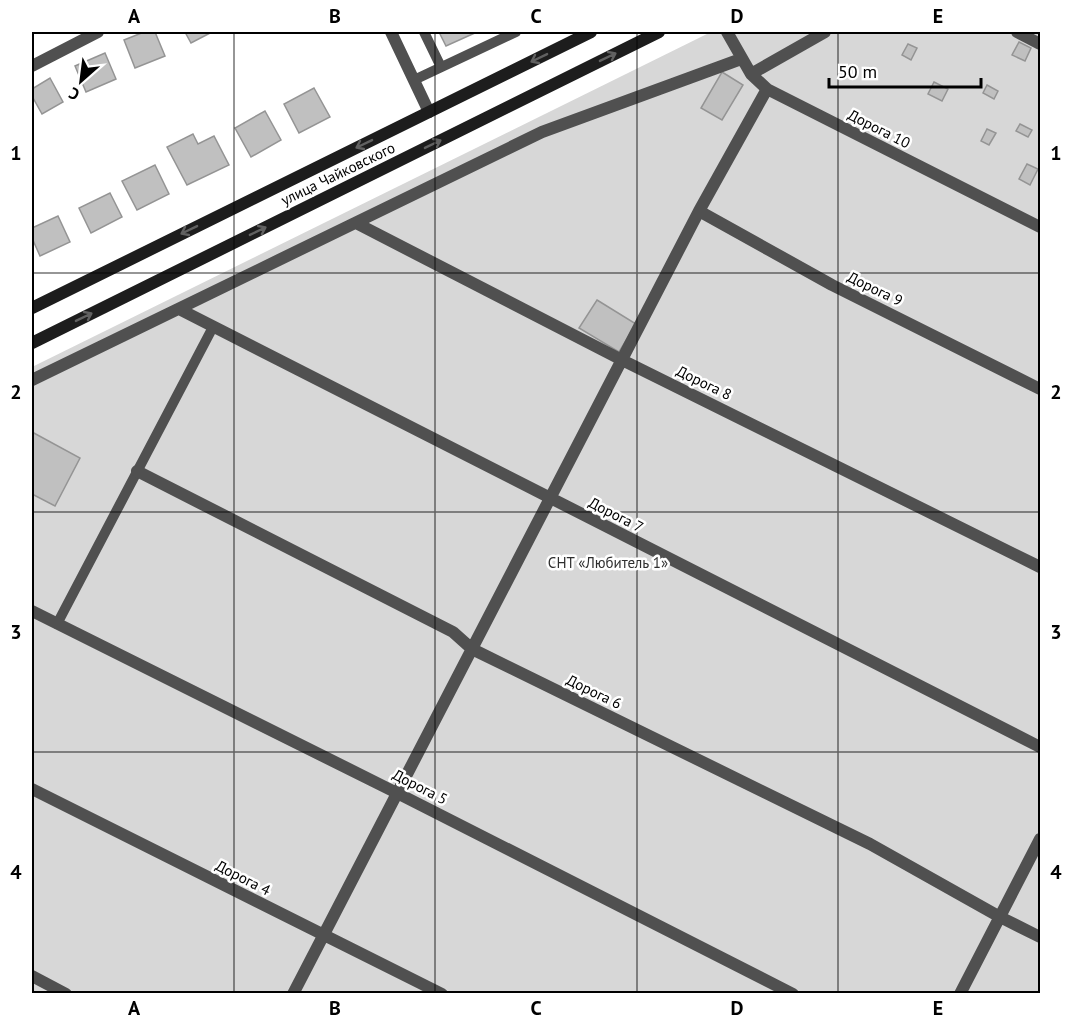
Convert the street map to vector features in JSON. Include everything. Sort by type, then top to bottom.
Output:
[{"type":"main road","name":"улица Чайковского","points":[[32,343],[659,32]]},
{"type":"main road","name":"улица Чайковского","points":[[32,308],[584,33]]},
{"type":"street","points":[[32,66],[98,32]]},
{"type":"street","points":[[390,32],[429,112]]},
{"type":"street","name":"Дорога 10","points":[[727,32],[751,74],[767,89],[1041,227]]},
{"type":"street","points":[[751,74],[825,32]]},
{"type":"street","points":[[1017,32],[1041,44]]},
{"type":"street","points":[[32,380],[542,132],[741,59]]},
{"type":"street","points":[[293,993],[699,211],[767,89]]},
{"type":"street","name":"Дорога 9","points":[[699,211],[832,285],[1041,388]]},
{"type":"street","name":"Дорога 8","points":[[356,223],[622,360],[1041,567]]},
{"type":"street","name":"Дорога 7","points":[[179,309],[1041,747]]},
{"type":"street","name":"Дорога 6","points":[[137,471],[453,632],[472,649],[870,844],[1000,917],[1041,937]]},
{"type":"street","name":"Дорога 5","points":[[32,611],[398,792],[793,993]]},
{"type":"street","name":"Дорога 4","points":[[32,789],[442,993]]},
{"type":"street","points":[[960,993],[1041,839]]},
{"type":"street","points":[[32,976],[66,993]]},
{"type":"lane","points":[[424,32],[441,67]]},
{"type":"lane","points":[[414,80],[516,32]]},
{"type":"lane","points":[[57,624],[213,327]]},
{"type":"green space","name":"СНТ «Любитель 1»","points":[[711,32],[1040,32],[1040,993],[32,994],[32,367]]},
{"type":"building","points":[[144,32],[155,32],[165,56],[135,68],[124,40]]},
{"type":"building","points":[[185,32],[212,32],[191,43]]},
{"type":"building","points":[[439,32],[477,32],[446,46]]},
{"type":"building","points":[[1019,42],[1031,48],[1025,61],[1012,55]]},
{"type":"building","points":[[908,44],[917,48],[911,60],[902,55]]},
{"type":"building","points":[[105,53],[116,79],[86,92],[75,66]]},
{"type":"building","points":[[722,72],[743,85],[722,120],[701,108]]},
{"type":"building","points":[[50,78],[63,102],[42,114],[32,96],[32,89]]},
{"type":"building","points":[[934,82],[948,89],[942,101],[928,94]]},
{"type":"building","points":[[987,85],[998,91],[994,99],[983,93]]},
{"type":"building","points":[[314,88],[330,117],[299,133],[284,104]]},
{"type":"building","points":[[265,111],[281,140],[251,157],[235,128]]},
{"type":"building","points":[[1020,124],[1032,130],[1028,137],[1016,131]]},
{"type":"building","points":[[987,129],[996,133],[989,145],[981,141]]},
{"type":"building","points":[[193,134],[198,144],[214,136],[229,165],[187,185],[167,147]]},
{"type":"building","points":[[1027,164],[1038,169],[1030,185],[1019,179]]},
{"type":"building","points":[[155,165],[169,194],[137,210],[122,181]]},
{"type":"building","points":[[110,193],[122,217],[91,233],[79,208]]},
{"type":"building","points":[[58,216],[70,242],[40,256],[32,238],[32,228]]},
{"type":"building","points":[[597,300],[636,324],[619,352],[579,328]]},
{"type":"building","points":[[32,432],[80,458],[55,506],[32,494]]}]
